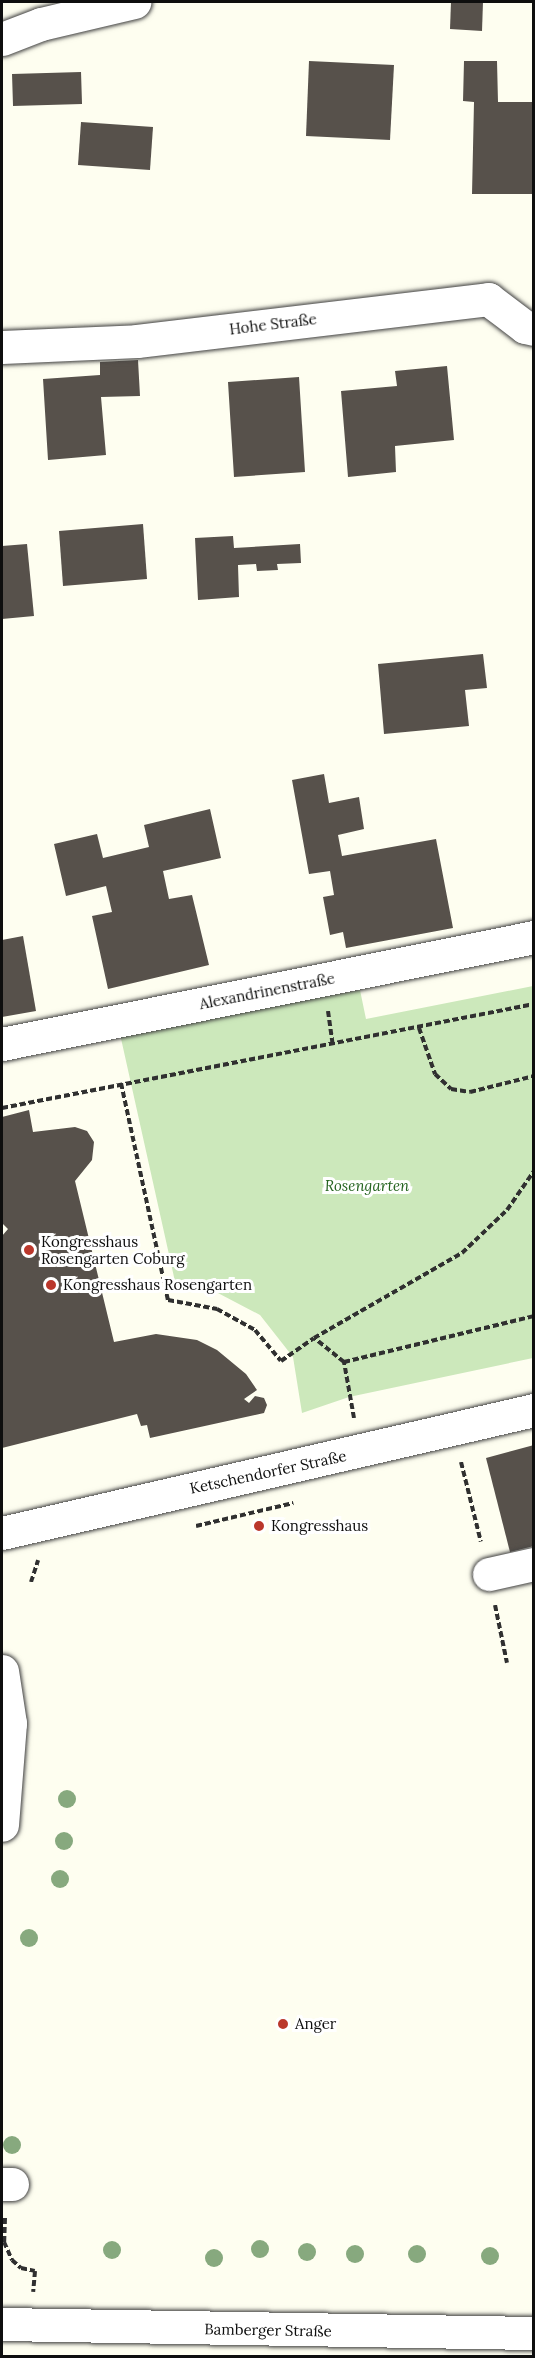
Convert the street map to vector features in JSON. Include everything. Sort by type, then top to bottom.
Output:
[{"type":"street","points":[[2,39],[41,24],[135,2]]},
{"type":"street","name":"Hohe Straße","points":[[2,347],[137,341],[488,298],[525,327],[534,328]]},
{"type":"street","name":"Alexandrinenstraße","points":[[2,1044],[534,937]]},
{"type":"street","name":"Ketschendorfer Straße","points":[[2,1533],[534,1410]]},
{"type":"street","points":[[489,1574],[534,1564]]},
{"type":"street","points":[[2,1825],[10,1723],[3,1689]]},
{"type":"street","name":"Bamberger Straße","points":[[2,2324],[534,2333]]},
{"type":"path","points":[[2,1108],[534,1004]]},
{"type":"path","points":[[419,1028],[435,1074],[451,1089],[470,1092],[534,1077]]},
{"type":"path","points":[[122,1083],[168,1300],[217,1309],[255,1330],[281,1362],[314,1338],[462,1253],[507,1210],[534,1171]]},
{"type":"path","points":[[344,1362],[534,1316]]},
{"type":"path","points":[[314,1338],[344,1362],[361,1451]]},
{"type":"path","points":[[31,1582],[39,1557]]},
{"type":"path","points":[[7,2184],[4,2242],[12,2260],[21,2268],[34,2271]]},
{"type":"green space","name":"Rosengarten","points":[[533,986],[533,1358],[349,1397],[302,1413],[293,1357],[260,1315],[216,1292],[176,1286],[120,1034],[360,990],[366,1019]]},
{"type":"building","points":[[451,2],[483,2],[482,31],[450,29]]},
{"type":"building","points":[[309,61],[394,65],[390,140],[306,136]]},
{"type":"building","points":[[464,61],[497,61],[498,102],[534,102],[534,194],[472,194],[474,102],[463,101]]},
{"type":"building","points":[[81,72],[82,104],[13,106],[12,74]]},
{"type":"building","points":[[81,122],[153,127],[150,170],[78,165]]},
{"type":"building","points":[[138,360],[140,396],[101,397],[106,455],[48,460],[43,379],[100,375],[100,362]]},
{"type":"building","points":[[447,366],[454,440],[395,446],[396,472],[348,477],[341,391],[397,386],[395,371]]},
{"type":"building","points":[[299,377],[305,472],[234,477],[228,382]]},
{"type":"building","points":[[143,524],[147,579],[63,586],[59,531]]},
{"type":"building","points":[[233,536],[234,548],[300,544],[301,563],[277,564],[278,570],[257,571],[256,564],[238,565],[239,597],[198,600],[195,538]]},
{"type":"building","points":[[27,544],[34,616],[2,619],[2,546]]},
{"type":"building","points":[[483,654],[487,688],[465,690],[469,726],[384,734],[378,664]]},
{"type":"building","points":[[324,774],[329,803],[359,797],[364,829],[338,835],[342,856],[436,839],[453,928],[346,948],[343,932],[330,935],[323,897],[334,895],[330,871],[309,874],[292,780]]},
{"type":"building","points":[[210,809],[221,858],[163,871],[169,899],[192,895],[209,965],[108,989],[92,916],[112,912],[106,886],[66,896],[54,844],[97,834],[103,858],[149,847],[144,825]]},
{"type":"building","points":[[23,936],[36,1011],[2,1017],[2,940]]},
{"type":"building","name":"Kongresshaus Rosengarten","points":[[29,1110],[33,1132],[75,1127],[87,1131],[94,1142],[92,1160],[75,1181],[114,1342],[156,1334],[197,1340],[217,1350],[246,1374],[257,1390],[244,1399],[249,1403],[255,1396],[264,1398],[267,1405],[264,1413],[150,1438],[147,1425],[141,1426],[137,1414],[2,1448],[2,1236],[8,1229],[2,1223],[2,1117]]},
{"type":"building","points":[[534,1445],[534,1546],[510,1552],[486,1458]]},
{"type":"place","name":"Kongresshaus Rosengarten Coburg","points":[[29,1250]]},
{"type":"place","name":"Kongresshaus Rosengarten","points":[[51,1285]]},
{"type":"place","name":"Kongresshaus","points":[[259,1526]]},
{"type":"place","name":"Anger","points":[[283,2024]]}]
